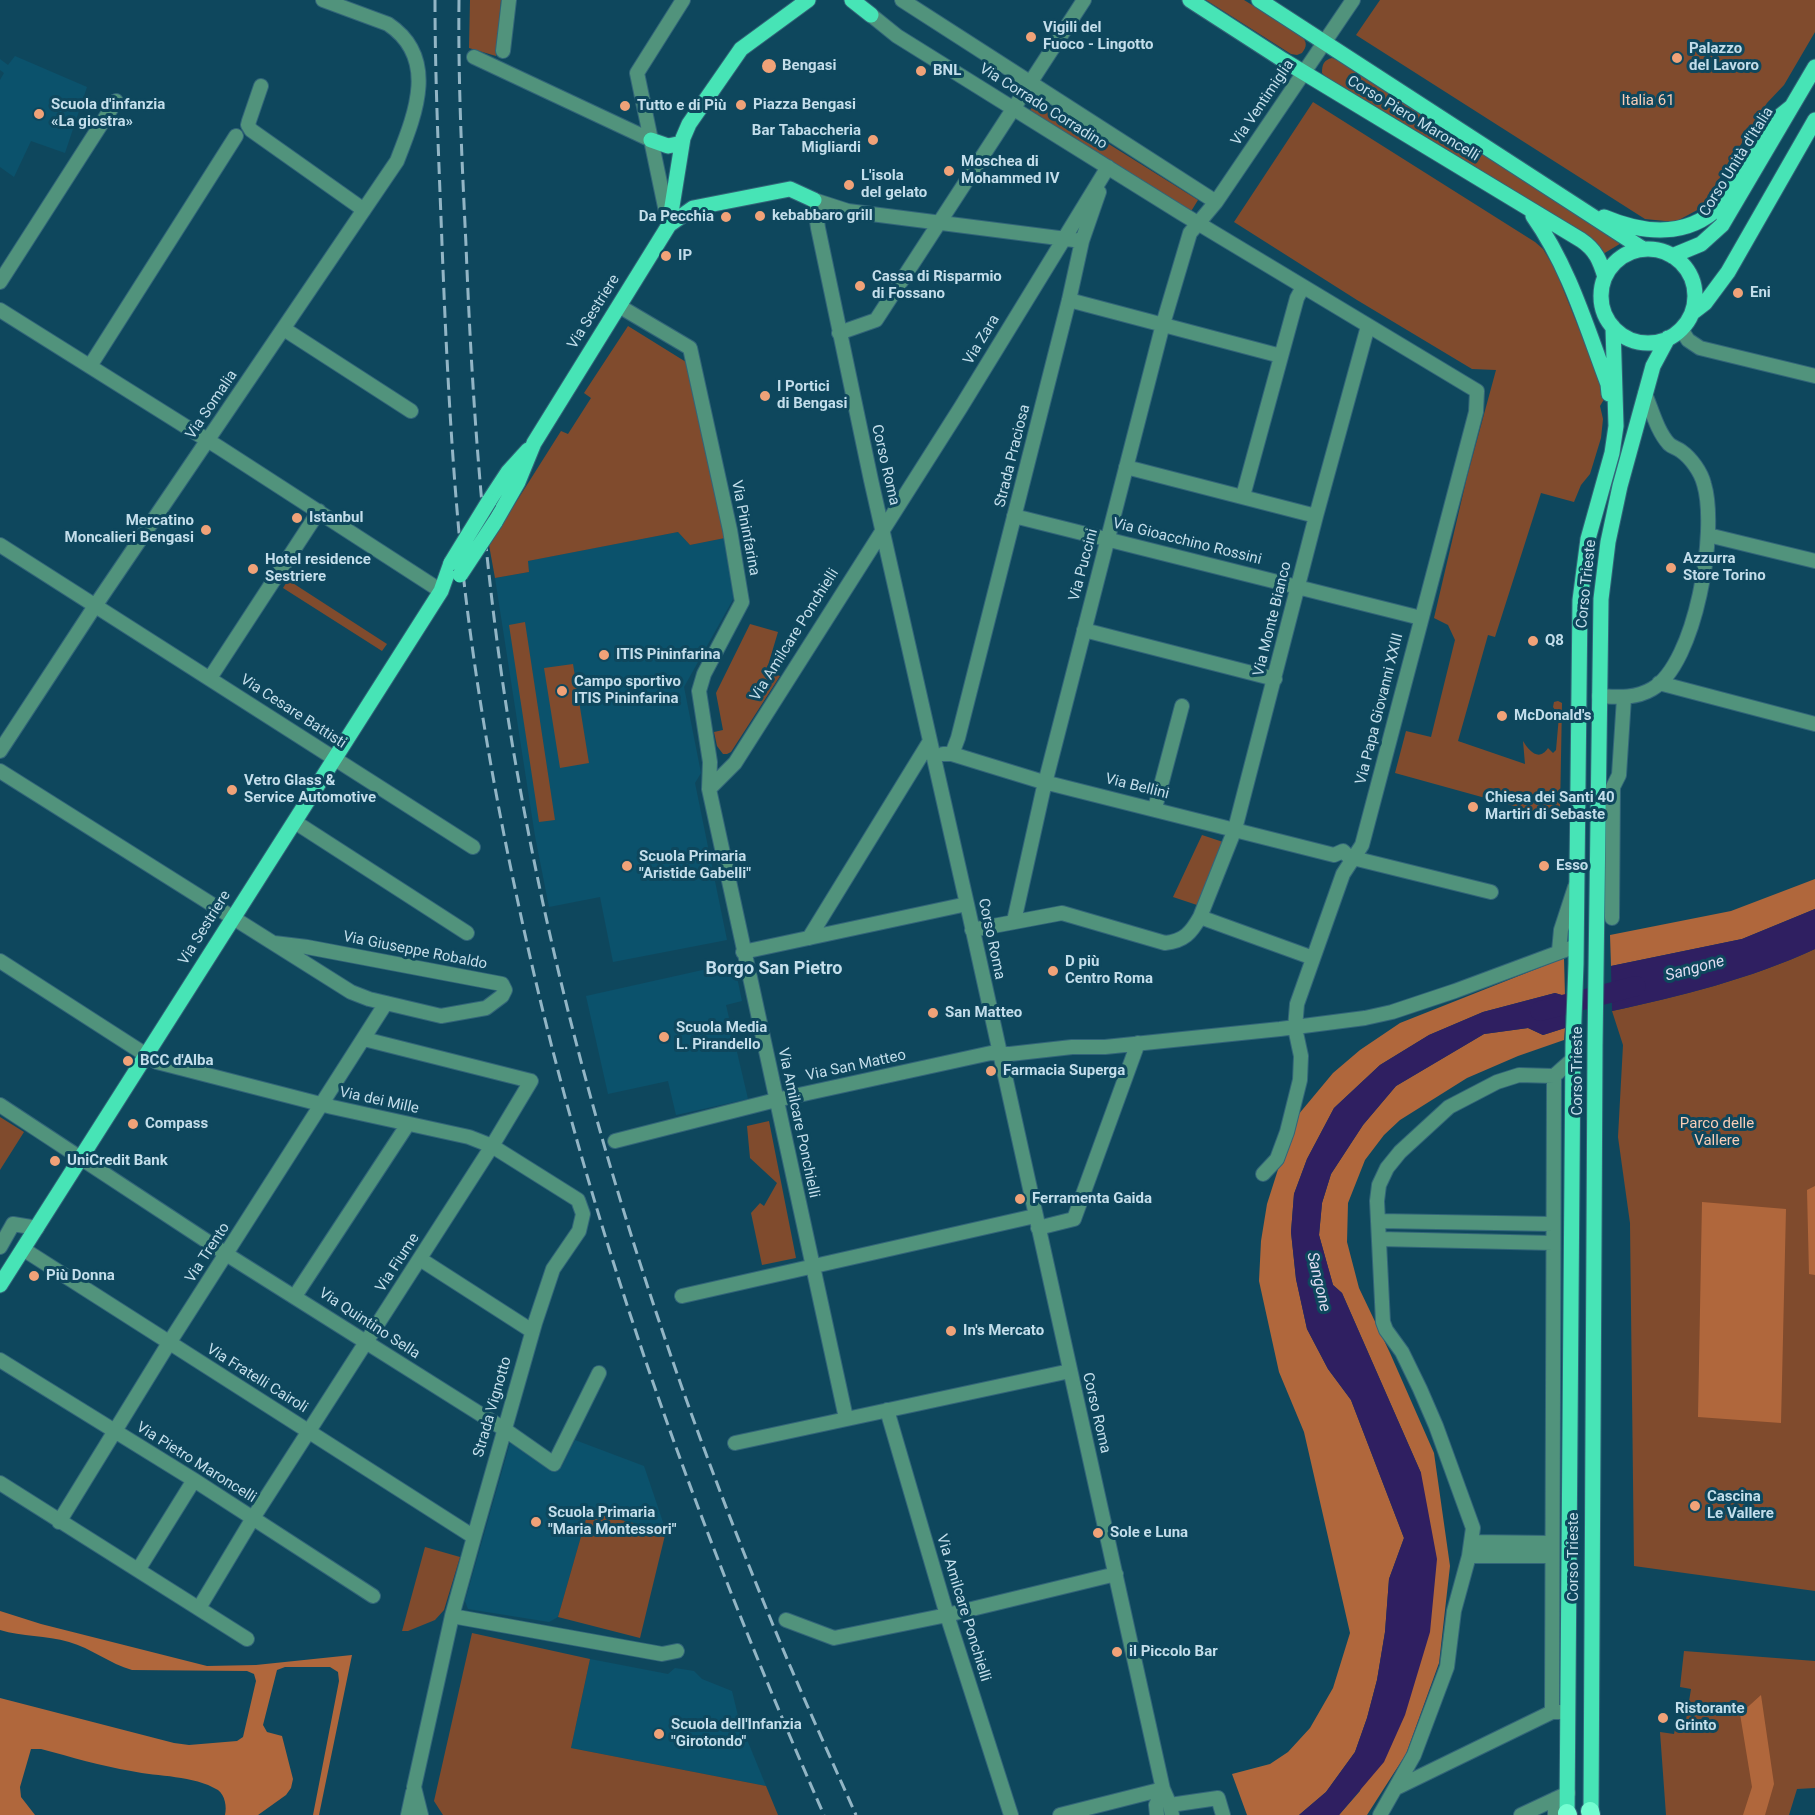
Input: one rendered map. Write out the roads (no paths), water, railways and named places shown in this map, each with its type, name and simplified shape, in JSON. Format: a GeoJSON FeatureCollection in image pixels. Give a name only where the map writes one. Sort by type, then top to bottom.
{"type":"FeatureCollection","features":[{"type":"Feature","properties":{"kind":"main road"},"geometry":{"type":"LineString","coordinates":[[669,225],[682,143],[689,124],[741,49],[808,0]]}},
{"type":"Feature","properties":{"kind":"main road"},"geometry":{"type":"LineString","coordinates":[[852,0],[870,8]]}},
{"type":"Feature","properties":{"kind":"main road","name":"Corso Piero Maroncelli"},"geometry":{"type":"LineString","coordinates":[[1190,0],[1304,73],[1591,247],[1600,261],[1605,277]]}},
{"type":"Feature","properties":{"kind":"main road","name":"Corso Piero Maroncelli"},"geometry":{"type":"LineString","coordinates":[[1259,0],[1580,206],[1643,249]]}},
{"type":"Feature","properties":{"kind":"main road","name":"Corso Unità d'Italia"},"geometry":{"type":"LineString","coordinates":[[1672,256],[1701,244],[1722,225],[1815,67]]}},
{"type":"Feature","properties":{"kind":"main road"},"geometry":{"type":"LineString","coordinates":[[1580,206],[1614,221],[1640,228],[1668,230],[1689,226],[1708,217],[1720,206],[1770,124],[1791,107]]}},
{"type":"Feature","properties":{"kind":"main road"},"geometry":{"type":"LineString","coordinates":[[1692,313],[1695,300],[1692,280],[1681,263],[1672,256],[1656,250],[1643,249],[1627,254],[1614,263],[1605,277],[1601,290],[1604,313],[1620,334],[1638,342],[1658,342],[1675,334],[1692,313],[1705,303],[1728,272],[1815,120]]}},
{"type":"Feature","properties":{"kind":"main road"},"geometry":{"type":"LineString","coordinates":[[651,140],[668,146],[682,143]]}},
{"type":"Feature","properties":{"kind":"main road","name":"Via Sestriere"},"geometry":{"type":"LineString","coordinates":[[455,569],[495,522],[518,482],[534,443],[669,225],[693,208],[790,189],[814,200]]}},
{"type":"Feature","properties":{"kind":"main road"},"geometry":{"type":"LineString","coordinates":[[1530,210],[1566,271],[1608,384],[1616,426]]}},
{"type":"Feature","properties":{"kind":"main road","name":"Corso Trieste"},"geometry":{"type":"LineString","coordinates":[[1564,1815],[1561,1796],[1568,1712],[1573,1052],[1580,600],[1588,539],[1616,426],[1613,327]]}},
{"type":"Feature","properties":{"kind":"main road","name":"Corso Trieste"},"geometry":{"type":"LineString","coordinates":[[1591,1814],[1595,1045],[1601,599],[1608,542],[1620,486],[1645,394],[1653,366],[1675,334]]}},
{"type":"Feature","properties":{"kind":"main road","name":"Via Sestriere"},"geometry":{"type":"LineString","coordinates":[[0,1285],[455,569],[489,501],[508,472],[534,443]]}},
{"type":"Feature","properties":{"kind":"street","name":"Via Somalia"},"geometry":{"type":"LineString","coordinates":[[0,751],[95,606],[397,161],[418,103],[417,65],[410,45],[397,30],[388,24],[323,0]]}},
{"type":"Feature","properties":{"kind":"street"},"geometry":{"type":"LineString","coordinates":[[504,51],[509,0]]}},
{"type":"Feature","properties":{"kind":"street"},"geometry":{"type":"LineString","coordinates":[[669,225],[637,73],[683,0]]}},
{"type":"Feature","properties":{"kind":"street","name":"Via Corrado Corradino"},"geometry":{"type":"LineString","coordinates":[[902,0],[1216,202]]}},
{"type":"Feature","properties":{"kind":"street"},"geometry":{"type":"LineString","coordinates":[[839,333],[876,320],[1084,0]]}},
{"type":"Feature","properties":{"kind":"street","name":"Via Ventimiglia"},"geometry":{"type":"LineString","coordinates":[[1199,223],[1216,202],[1353,0]]}},
{"type":"Feature","properties":{"kind":"street","name":"Via Corrado Corradino"},"geometry":{"type":"LineString","coordinates":[[870,8],[897,36],[1303,287],[1477,391]]}},
{"type":"Feature","properties":{"kind":"street"},"geometry":{"type":"LineString","coordinates":[[474,57],[651,140]]}},
{"type":"Feature","properties":{"kind":"street"},"geometry":{"type":"LineString","coordinates":[[261,86],[248,125],[251,130],[364,210]]}},
{"type":"Feature","properties":{"kind":"street"},"geometry":{"type":"LineString","coordinates":[[0,282],[116,101]]}},
{"type":"Feature","properties":{"kind":"street"},"geometry":{"type":"LineString","coordinates":[[90,366],[236,136]]}},
{"type":"Feature","properties":{"kind":"street","name":"Via Zara"},"geometry":{"type":"LineString","coordinates":[[883,529],[961,407],[1108,167]]}},
{"type":"Feature","properties":{"kind":"street","name":"Strada Praciosa"},"geometry":{"type":"LineString","coordinates":[[951,754],[958,738],[1082,241],[1108,167]]}},
{"type":"Feature","properties":{"kind":"street"},"geometry":{"type":"LineString","coordinates":[[814,200],[848,211],[1082,241]]}},
{"type":"Feature","properties":{"kind":"street","name":"Corso Roma"},"geometry":{"type":"LineString","coordinates":[[814,200],[839,333],[1036,1222],[1163,1789],[1171,1810]]}},
{"type":"Feature","properties":{"kind":"street","name":"Via Puccini"},"geometry":{"type":"LineString","coordinates":[[1014,921],[1045,782],[1163,324],[1190,233],[1199,223]]}},
{"type":"Feature","properties":{"kind":"street"},"geometry":{"type":"LineString","coordinates":[[1243,496],[1297,298],[1303,287]]}},
{"type":"Feature","properties":{"kind":"street"},"geometry":{"type":"LineString","coordinates":[[1069,300],[1281,356]]}},
{"type":"Feature","properties":{"kind":"street","name":"Via Pininfarina"},"geometry":{"type":"LineString","coordinates":[[619,306],[690,348],[730,530],[742,602],[704,674],[699,691],[710,762],[708,789]]}},
{"type":"Feature","properties":{"kind":"street"},"geometry":{"type":"LineString","coordinates":[[0,310],[208,440],[441,591]]}},
{"type":"Feature","properties":{"kind":"street","name":"Via Monte Bianco"},"geometry":{"type":"LineString","coordinates":[[972,930],[1062,913],[1165,942],[1180,940],[1192,931],[1200,917],[1235,829],[1368,326]]}},
{"type":"Feature","properties":{"kind":"street"},"geometry":{"type":"LineString","coordinates":[[284,329],[411,411]]}},
{"type":"Feature","properties":{"kind":"street"},"geometry":{"type":"LineString","coordinates":[[1675,334],[1700,348],[1815,376]]}},
{"type":"Feature","properties":{"kind":"street","name":"Via Papa Giovanni XXIII"},"geometry":{"type":"LineString","coordinates":[[1263,1174],[1277,1159],[1287,1132],[1300,1080],[1301,1056],[1295,1028],[1297,1004],[1343,874],[1345,856],[1362,845],[1476,412],[1477,391]]}},
{"type":"Feature","properties":{"kind":"street"},"geometry":{"type":"LineString","coordinates":[[1599,696],[1624,698],[1640,695],[1669,675],[1687,638],[1700,588],[1708,535],[1705,486],[1700,471],[1683,452],[1670,446],[1661,432],[1645,394]]}},
{"type":"Feature","properties":{"kind":"street"},"geometry":{"type":"LineString","coordinates":[[1126,467],[1316,516]]}},
{"type":"Feature","properties":{"kind":"street"},"geometry":{"type":"LineString","coordinates":[[210,678],[319,511]]}},
{"type":"Feature","properties":{"kind":"street","name":"Via Gioacchino Rossini"},"geometry":{"type":"LineString","coordinates":[[1014,516],[1421,618]]}},
{"type":"Feature","properties":{"kind":"street","name":"Via Amilcare Ponchielli"},"geometry":{"type":"LineString","coordinates":[[846,1418],[708,789],[735,763],[883,529]]}},
{"type":"Feature","properties":{"kind":"street"},"geometry":{"type":"LineString","coordinates":[[1708,535],[1815,561]]}},
{"type":"Feature","properties":{"kind":"street","name":"Via Cesare Battisti"},"geometry":{"type":"LineString","coordinates":[[0,545],[473,847]]}},
{"type":"Feature","properties":{"kind":"street"},"geometry":{"type":"LineString","coordinates":[[1084,630],[1275,679]]}},
{"type":"Feature","properties":{"kind":"street"},"geometry":{"type":"LineString","coordinates":[[1659,683],[1815,724]]}},
{"type":"Feature","properties":{"kind":"street"},"geometry":{"type":"LineString","coordinates":[[1612,918],[1613,787],[1619,775],[1624,698]]}},
{"type":"Feature","properties":{"kind":"street"},"geometry":{"type":"LineString","coordinates":[[1155,808],[1182,706]]}},
{"type":"Feature","properties":{"kind":"street"},"geometry":{"type":"LineString","coordinates":[[809,938],[931,748]]}},
{"type":"Feature","properties":{"kind":"street","name":"Via Bellini"},"geometry":{"type":"LineString","coordinates":[[931,748],[1045,782],[1491,892]]}},
{"type":"Feature","properties":{"kind":"street","name":"Via Giuseppe Robaldo"},"geometry":{"type":"LineString","coordinates":[[0,771],[351,992],[369,999],[441,1016],[486,1008],[502,996],[505,990],[502,984],[307,947],[274,943]]}},
{"type":"Feature","properties":{"kind":"street"},"geometry":{"type":"LineString","coordinates":[[295,822],[467,933]]}},
{"type":"Feature","properties":{"kind":"street"},"geometry":{"type":"LineString","coordinates":[[1559,951],[1561,930],[1576,882]]}},
{"type":"Feature","properties":{"kind":"street"},"geometry":{"type":"LineString","coordinates":[[743,952],[967,904]]}},
{"type":"Feature","properties":{"kind":"street"},"geometry":{"type":"LineString","coordinates":[[1200,917],[1313,958]]}},
{"type":"Feature","properties":{"kind":"street","name":"Via San Matteo"},"geometry":{"type":"LineString","coordinates":[[615,1141],[776,1100],[991,1053],[1138,1043],[1295,1028],[1365,1018],[1392,1012],[1494,978],[1576,946]]}},
{"type":"Feature","properties":{"kind":"street","name":"Via dei Mille"},"geometry":{"type":"LineString","coordinates":[[0,962],[147,1057],[169,1065],[321,1104],[469,1137],[492,1146],[578,1200],[583,1214]]}},
{"type":"Feature","properties":{"kind":"street","name":"Via Trento"},"geometry":{"type":"LineString","coordinates":[[59,1522],[169,1342],[386,1003]]}},
{"type":"Feature","properties":{"kind":"street","name":"Via Fiume"},"geometry":{"type":"LineString","coordinates":[[199,1608],[252,1518],[420,1259],[531,1081],[364,1039]]}},
{"type":"Feature","properties":{"kind":"street"},"geometry":{"type":"LineString","coordinates":[[682,1296],[812,1265],[1036,1222],[1074,1220],[1138,1043]]}},
{"type":"Feature","properties":{"kind":"street","name":"Corso Trieste"},"geometry":{"type":"LineString","coordinates":[[1552,1712],[1554,1076],[1573,1052]]}},
{"type":"Feature","properties":{"kind":"street"},"geometry":{"type":"LineString","coordinates":[[1380,1815],[1414,1755],[1447,1667],[1454,1611],[1469,1556],[1473,1528],[1436,1426],[1402,1352],[1383,1322],[1377,1201],[1379,1185],[1387,1168],[1400,1152],[1449,1107],[1497,1082],[1519,1075],[1554,1076]]}},
{"type":"Feature","properties":{"kind":"street","name":"Via Quintino Sella"},"geometry":{"type":"LineString","coordinates":[[0,1105],[227,1254],[504,1429],[554,1464],[599,1373]]}},
{"type":"Feature","properties":{"kind":"street"},"geometry":{"type":"LineString","coordinates":[[295,1296],[408,1124]]}},
{"type":"Feature","properties":{"kind":"street","name":"Strada Vignotto"},"geometry":{"type":"LineString","coordinates":[[408,1815],[452,1616],[532,1331],[553,1269],[579,1231],[583,1214]]}},
{"type":"Feature","properties":{"kind":"street"},"geometry":{"type":"LineString","coordinates":[[1379,1221],[1553,1224]]}},
{"type":"Feature","properties":{"kind":"street"},"geometry":{"type":"LineString","coordinates":[[0,1247],[13,1224],[37,1228]]}},
{"type":"Feature","properties":{"kind":"street"},"geometry":{"type":"LineString","coordinates":[[1379,1239],[1552,1243]]}},
{"type":"Feature","properties":{"kind":"street","name":"Via Fratelli Cairoli"},"geometry":{"type":"LineString","coordinates":[[23,1249],[474,1537]]}},
{"type":"Feature","properties":{"kind":"street"},"geometry":{"type":"LineString","coordinates":[[420,1259],[532,1331]]}},
{"type":"Feature","properties":{"kind":"street","name":"Via Pietro Maroncelli"},"geometry":{"type":"LineString","coordinates":[[0,1360],[194,1480],[373,1596]]}},
{"type":"Feature","properties":{"kind":"street"},"geometry":{"type":"LineString","coordinates":[[735,1443],[1070,1371]]}},
{"type":"Feature","properties":{"kind":"street","name":"Via Amilcare Ponchielli"},"geometry":{"type":"LineString","coordinates":[[887,1410],[947,1615],[1011,1815]]}},
{"type":"Feature","properties":{"kind":"street"},"geometry":{"type":"LineString","coordinates":[[138,1570],[194,1480]]}},
{"type":"Feature","properties":{"kind":"street"},"geometry":{"type":"LineString","coordinates":[[0,1483],[247,1640]]}},
{"type":"Feature","properties":{"kind":"street"},"geometry":{"type":"LineString","coordinates":[[1472,1542],[1552,1550]]}},
{"type":"Feature","properties":{"kind":"street"},"geometry":{"type":"LineString","coordinates":[[1469,1556],[1552,1550]]}},
{"type":"Feature","properties":{"kind":"street"},"geometry":{"type":"LineString","coordinates":[[786,1620],[834,1638],[947,1615],[1116,1574]]}},
{"type":"Feature","properties":{"kind":"street"},"geometry":{"type":"LineString","coordinates":[[452,1616],[662,1654],[677,1651]]}},
{"type":"Feature","properties":{"kind":"street"},"geometry":{"type":"LineString","coordinates":[[1396,1788],[1552,1712],[1568,1712]]}},
{"type":"Feature","properties":{"kind":"street","name":"Strada Vignotto"},"geometry":{"type":"LineString","coordinates":[[414,1787],[422,1815]]}},
{"type":"Feature","properties":{"kind":"street"},"geometry":{"type":"LineString","coordinates":[[1060,1815],[1163,1789]]}},
{"type":"Feature","properties":{"kind":"street","name":"Corso Roma"},"geometry":{"type":"LineString","coordinates":[[1157,1815],[1156,1805],[1163,1789]]}},
{"type":"Feature","properties":{"kind":"street"},"geometry":{"type":"LineString","coordinates":[[1521,1815],[1561,1796]]}},
{"type":"Feature","properties":{"kind":"street"},"geometry":{"type":"LineString","coordinates":[[1171,1810],[1218,1798],[1223,1815]]}},
{"type":"Feature","properties":{"kind":"water"},"geometry":{"type":"Polygon","coordinates":[[[1815,909],[1815,949],[1715,986],[1612,1011],[1611,966],[1742,939],[1815,909]]]}},
{"type":"Feature","properties":{"kind":"water"},"geometry":{"type":"Polygon","coordinates":[[[1555,993],[1565,996],[1565,1028],[1543,1035],[1528,1028],[1484,1034],[1396,1086],[1363,1125],[1331,1174],[1322,1203],[1319,1235],[1333,1285],[1342,1293],[1421,1473],[1437,1559],[1430,1632],[1405,1715],[1384,1762],[1339,1815],[1299,1815],[1326,1792],[1355,1752],[1377,1680],[1385,1632],[1389,1579],[1404,1538],[1351,1400],[1328,1369],[1307,1329],[1296,1279],[1291,1232],[1294,1194],[1307,1159],[1334,1108],[1380,1065],[1429,1035],[1483,1012],[1555,993]]]}},
{"type":"Feature","properties":{"kind":"waterway","name":"Sangone"},"geometry":{"type":"LineString","coordinates":[[1540,1011],[1636,986]]}},
{"type":"Feature","properties":{"kind":"railway"},"geometry":{"type":"LineString","coordinates":[[435,0],[445,322],[461,554],[485,731],[519,907],[546,1024],[577,1140],[648,1368],[731,1594],[824,1815]]}},
{"type":"Feature","properties":{"kind":"railway"},"geometry":{"type":"LineString","coordinates":[[459,0],[459,61],[469,313],[483,518],[508,721],[541,895],[594,1108],[624,1213],[658,1318],[732,1524],[793,1673],[856,1815]]}},
{"type":"Feature","properties":{"kind":"place","name":"Vigili del Fuoco - Lingotto"},"geometry":{"type":"Point","coordinates":[1031,37]}},
{"type":"Feature","properties":{"kind":"place","name":"Palazzo del Lavoro"},"geometry":{"type":"Point","coordinates":[1677,58]}},
{"type":"Feature","properties":{"kind":"place","name":"Bengasi"},"geometry":{"type":"Point","coordinates":[769,66]}},
{"type":"Feature","properties":{"kind":"place","name":"BNL"},"geometry":{"type":"Point","coordinates":[921,71]}},
{"type":"Feature","properties":{"kind":"place","name":"Piazza Bengasi"},"geometry":{"type":"Point","coordinates":[741,105]}},
{"type":"Feature","properties":{"kind":"place","name":"Tutto e di Più"},"geometry":{"type":"Point","coordinates":[625,106]}},
{"type":"Feature","properties":{"kind":"place","name":"Scuola d'infanzia «La giostra»"},"geometry":{"type":"Point","coordinates":[39,114]}},
{"type":"Feature","properties":{"kind":"place","name":"Bar Tabaccheria Migliardi"},"geometry":{"type":"Point","coordinates":[873,140]}},
{"type":"Feature","properties":{"kind":"place","name":"Moschea di Mohammed IV"},"geometry":{"type":"Point","coordinates":[949,171]}},
{"type":"Feature","properties":{"kind":"place","name":"L'isola del gelato"},"geometry":{"type":"Point","coordinates":[849,185]}},
{"type":"Feature","properties":{"kind":"place","name":"kebabbaro grill"},"geometry":{"type":"Point","coordinates":[760,216]}},
{"type":"Feature","properties":{"kind":"place","name":"Da Pecchia"},"geometry":{"type":"Point","coordinates":[726,217]}},
{"type":"Feature","properties":{"kind":"place","name":"IP"},"geometry":{"type":"Point","coordinates":[666,256]}},
{"type":"Feature","properties":{"kind":"place","name":"Cassa di Risparmio di Fossano"},"geometry":{"type":"Point","coordinates":[860,286]}},
{"type":"Feature","properties":{"kind":"place","name":"Eni"},"geometry":{"type":"Point","coordinates":[1738,293]}},
{"type":"Feature","properties":{"kind":"place","name":"I Portici di Bengasi"},"geometry":{"type":"Point","coordinates":[765,396]}},
{"type":"Feature","properties":{"kind":"place","name":"Istanbul"},"geometry":{"type":"Point","coordinates":[297,518]}},
{"type":"Feature","properties":{"kind":"place","name":"Mercatino Moncalieri Bengasi"},"geometry":{"type":"Point","coordinates":[206,530]}},
{"type":"Feature","properties":{"kind":"place","name":"Azzurra Store Torino"},"geometry":{"type":"Point","coordinates":[1671,568]}},
{"type":"Feature","properties":{"kind":"place","name":"Hotel residence Sestriere"},"geometry":{"type":"Point","coordinates":[253,569]}},
{"type":"Feature","properties":{"kind":"place","name":"Q8"},"geometry":{"type":"Point","coordinates":[1533,641]}},
{"type":"Feature","properties":{"kind":"place","name":"ITIS Pininfarina"},"geometry":{"type":"Point","coordinates":[604,655]}},
{"type":"Feature","properties":{"kind":"place","name":"Campo sportivo ITIS Pininfarina"},"geometry":{"type":"Point","coordinates":[562,691]}},
{"type":"Feature","properties":{"kind":"place","name":"McDonald's"},"geometry":{"type":"Point","coordinates":[1502,716]}},
{"type":"Feature","properties":{"kind":"place","name":"Vetro Glass & Service Automotive"},"geometry":{"type":"Point","coordinates":[232,790]}},
{"type":"Feature","properties":{"kind":"place","name":"Chiesa dei Santi 40 Martiri di Sebaste"},"geometry":{"type":"Point","coordinates":[1473,807]}},
{"type":"Feature","properties":{"kind":"place","name":"Scuola Primaria \"Aristide Gabelli\""},"geometry":{"type":"Point","coordinates":[627,866]}},
{"type":"Feature","properties":{"kind":"place","name":"Esso"},"geometry":{"type":"Point","coordinates":[1544,866]}},
{"type":"Feature","properties":{"kind":"place","name":"D più Centro Roma"},"geometry":{"type":"Point","coordinates":[1053,971]}},
{"type":"Feature","properties":{"kind":"place","name":"San Matteo"},"geometry":{"type":"Point","coordinates":[933,1013]}},
{"type":"Feature","properties":{"kind":"place","name":"Scuola Media L. Pirandello"},"geometry":{"type":"Point","coordinates":[664,1037]}},
{"type":"Feature","properties":{"kind":"place","name":"BCC d'Alba"},"geometry":{"type":"Point","coordinates":[128,1061]}},
{"type":"Feature","properties":{"kind":"place","name":"Farmacia Superga"},"geometry":{"type":"Point","coordinates":[991,1071]}},
{"type":"Feature","properties":{"kind":"place","name":"Compass"},"geometry":{"type":"Point","coordinates":[133,1124]}},
{"type":"Feature","properties":{"kind":"place","name":"UniCredit Bank"},"geometry":{"type":"Point","coordinates":[55,1161]}},
{"type":"Feature","properties":{"kind":"place","name":"Ferramenta Gaida"},"geometry":{"type":"Point","coordinates":[1020,1199]}},
{"type":"Feature","properties":{"kind":"place","name":"Più Donna"},"geometry":{"type":"Point","coordinates":[34,1276]}},
{"type":"Feature","properties":{"kind":"place","name":"In's Mercato"},"geometry":{"type":"Point","coordinates":[951,1331]}},
{"type":"Feature","properties":{"kind":"place","name":"Cascina Le Vallere"},"geometry":{"type":"Point","coordinates":[1695,1506]}},
{"type":"Feature","properties":{"kind":"place","name":"Scuola Primaria \"Maria Montessori\""},"geometry":{"type":"Point","coordinates":[536,1522]}},
{"type":"Feature","properties":{"kind":"place","name":"Sole e Luna"},"geometry":{"type":"Point","coordinates":[1098,1533]}},
{"type":"Feature","properties":{"kind":"place","name":"il Piccolo Bar"},"geometry":{"type":"Point","coordinates":[1117,1652]}},
{"type":"Feature","properties":{"kind":"place","name":"Ristorante Grinto"},"geometry":{"type":"Point","coordinates":[1663,1718]}},
{"type":"Feature","properties":{"kind":"place","name":"Scuola dell'Infanzia \"Girotondo\""},"geometry":{"type":"Point","coordinates":[659,1734]}},
{"type":"Feature","properties":{"kind":"district","name":"Borgo San Pietro"},"geometry":{"type":"Point","coordinates":[774,969]}},
{"type":"Feature","properties":{"kind":"park label","name":"Italia 61"},"geometry":{"type":"Point","coordinates":[1648,101]}},
{"type":"Feature","properties":{"kind":"park label","name":"Parco delle Vallere"},"geometry":{"type":"Point","coordinates":[1717,1132]}}]}
